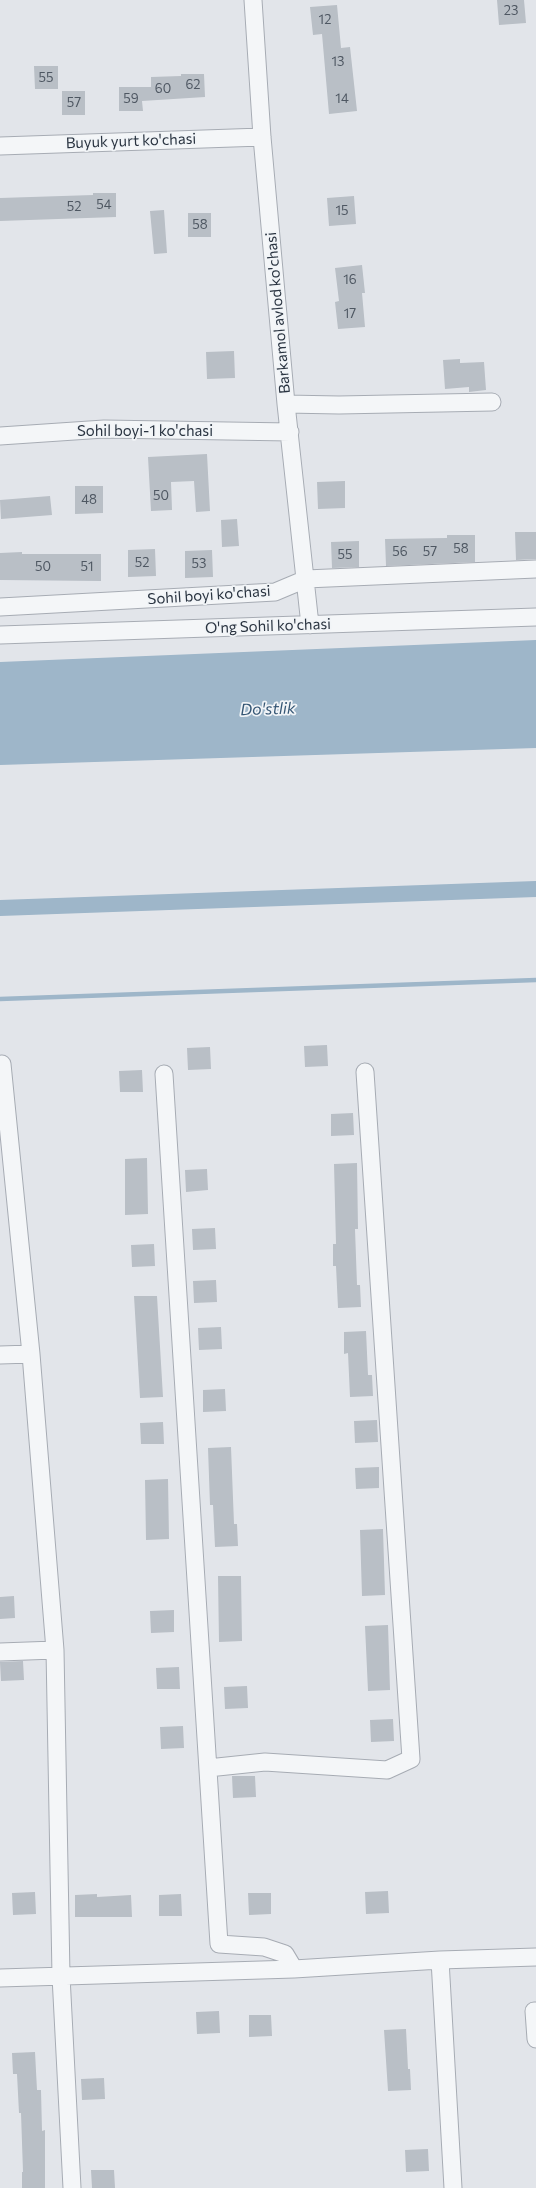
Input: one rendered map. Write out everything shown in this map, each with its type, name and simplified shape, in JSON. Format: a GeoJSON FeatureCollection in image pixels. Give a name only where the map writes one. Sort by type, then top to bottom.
{"type":"FeatureCollection","features":[{"type":"Feature","properties":{"kind":"street","name":"Barkamol avlod ko'chasi"},"geometry":{"type":"LineString","coordinates":[[254,0],[262,137],[286,404],[310,625]]}},
{"type":"Feature","properties":{"kind":"street","name":"Buyuk yurt ko'chasi"},"geometry":{"type":"LineString","coordinates":[[0,146],[262,137]]}},
{"type":"Feature","properties":{"kind":"street"},"geometry":{"type":"LineString","coordinates":[[286,404],[339,406],[492,402]]}},
{"type":"Feature","properties":{"kind":"street","name":"Sohil boyi-1 ko'chasi"},"geometry":{"type":"LineString","coordinates":[[0,436],[104,429],[290,432]]}},
{"type":"Feature","properties":{"kind":"street","name":"Sohil boyi ko'chasi"},"geometry":{"type":"LineString","coordinates":[[0,607],[275,592],[306,579],[536,569]]}},
{"type":"Feature","properties":{"kind":"street","name":"O'ng Sohil ko'chasi"},"geometry":{"type":"LineString","coordinates":[[0,635],[536,617]]}},
{"type":"Feature","properties":{"kind":"street"},"geometry":{"type":"LineString","coordinates":[[2,1064],[31,1354],[55,1650],[61,1976],[72,2188]]}},
{"type":"Feature","properties":{"kind":"street"},"geometry":{"type":"LineString","coordinates":[[208,1768],[265,1762],[387,1770],[411,1760],[365,1072]]}},
{"type":"Feature","properties":{"kind":"street"},"geometry":{"type":"LineString","coordinates":[[164,1074],[219,1944],[264,1947],[278,1951],[285,1954],[294,1968]]}},
{"type":"Feature","properties":{"kind":"street"},"geometry":{"type":"LineString","coordinates":[[0,1355],[31,1354]]}},
{"type":"Feature","properties":{"kind":"street"},"geometry":{"type":"LineString","coordinates":[[0,1652],[55,1650]]}},
{"type":"Feature","properties":{"kind":"street"},"geometry":{"type":"LineString","coordinates":[[0,1978],[294,1968],[440,1960],[536,1957]]}},
{"type":"Feature","properties":{"kind":"street"},"geometry":{"type":"LineString","coordinates":[[440,1960],[453,2188]]}},
{"type":"Feature","properties":{"kind":"street"},"geometry":{"type":"LineString","coordinates":[[536,2011],[534,2011],[536,2039]]}},
{"type":"Feature","properties":{"kind":"water","name":"Do'stlik"},"geometry":{"type":"Polygon","coordinates":[[[536,640],[536,748],[0,765],[0,662],[536,640]]]}},
{"type":"Feature","properties":{"kind":"building"},"geometry":{"type":"Polygon","coordinates":[[[497,0],[524,0],[526,23],[499,25],[497,0]]]}},
{"type":"Feature","properties":{"kind":"building"},"geometry":{"type":"Polygon","coordinates":[[[337,5],[341,48],[350,47],[357,111],[329,114],[322,34],[313,35],[310,7],[337,5]]]}},
{"type":"Feature","properties":{"kind":"building"},"geometry":{"type":"Polygon","coordinates":[[[34,66],[58,66],[58,89],[35,89],[34,66]]]}},
{"type":"Feature","properties":{"kind":"building"},"geometry":{"type":"Polygon","coordinates":[[[181,74],[204,74],[205,97],[142,101],[143,111],[119,111],[119,87],[151,87],[151,77],[181,76],[181,74]]]}},
{"type":"Feature","properties":{"kind":"building"},"geometry":{"type":"Polygon","coordinates":[[[62,91],[85,91],[85,115],[62,115],[62,91]]]}},
{"type":"Feature","properties":{"kind":"building"},"geometry":{"type":"Polygon","coordinates":[[[93,193],[116,193],[116,217],[0,221],[0,198],[93,195],[93,193]]]}},
{"type":"Feature","properties":{"kind":"building"},"geometry":{"type":"Polygon","coordinates":[[[354,196],[356,224],[329,226],[327,198],[354,196]]]}},
{"type":"Feature","properties":{"kind":"building"},"geometry":{"type":"Polygon","coordinates":[[[164,210],[167,253],[154,254],[150,211],[164,210]]]}},
{"type":"Feature","properties":{"kind":"building"},"geometry":{"type":"Polygon","coordinates":[[[188,213],[211,213],[211,237],[188,237],[188,213]]]}},
{"type":"Feature","properties":{"kind":"building"},"geometry":{"type":"Polygon","coordinates":[[[362,265],[365,293],[362,293],[365,327],[338,329],[335,302],[339,301],[335,268],[362,265]]]}},
{"type":"Feature","properties":{"kind":"building"},"geometry":{"type":"Polygon","coordinates":[[[234,351],[235,378],[207,379],[206,352],[234,351]]]}},
{"type":"Feature","properties":{"kind":"building"},"geometry":{"type":"Polygon","coordinates":[[[460,359],[460,363],[484,362],[486,390],[469,392],[469,387],[445,389],[443,360],[460,359]]]}},
{"type":"Feature","properties":{"kind":"building"},"geometry":{"type":"Polygon","coordinates":[[[207,454],[210,511],[196,512],[194,481],[171,482],[172,510],[151,511],[148,457],[207,454]]]}},
{"type":"Feature","properties":{"kind":"building"},"geometry":{"type":"Polygon","coordinates":[[[345,481],[345,508],[318,509],[317,482],[345,481]]]}},
{"type":"Feature","properties":{"kind":"building"},"geometry":{"type":"Polygon","coordinates":[[[75,486],[103,486],[103,513],[75,514],[75,486]]]}},
{"type":"Feature","properties":{"kind":"building"},"geometry":{"type":"Polygon","coordinates":[[[50,496],[52,515],[1,519],[0,500],[50,496]]]}},
{"type":"Feature","properties":{"kind":"building"},"geometry":{"type":"Polygon","coordinates":[[[237,519],[239,546],[222,547],[221,520],[237,519]]]}},
{"type":"Feature","properties":{"kind":"building"},"geometry":{"type":"Polygon","coordinates":[[[515,532],[536,532],[536,559],[516,560],[515,532]]]}},
{"type":"Feature","properties":{"kind":"building"},"geometry":{"type":"Polygon","coordinates":[[[447,535],[475,535],[475,562],[386,566],[385,539],[447,538],[447,535]]]}},
{"type":"Feature","properties":{"kind":"building"},"geometry":{"type":"Polygon","coordinates":[[[359,541],[359,567],[332,568],[331,542],[359,541]]]}},
{"type":"Feature","properties":{"kind":"building"},"geometry":{"type":"Polygon","coordinates":[[[155,549],[156,576],[128,577],[128,550],[155,549]]]}},
{"type":"Feature","properties":{"kind":"building"},"geometry":{"type":"Polygon","coordinates":[[[212,550],[213,577],[185,578],[185,551],[212,550]]]}},
{"type":"Feature","properties":{"kind":"building"},"geometry":{"type":"Polygon","coordinates":[[[22,552],[22,554],[101,554],[101,581],[0,580],[0,553],[22,552]]]}},
{"type":"Feature","properties":{"kind":"building"},"geometry":{"type":"Polygon","coordinates":[[[327,1045],[328,1066],[305,1067],[304,1046],[327,1045]]]}},
{"type":"Feature","properties":{"kind":"building"},"geometry":{"type":"Polygon","coordinates":[[[210,1047],[211,1069],[188,1070],[187,1048],[210,1047]]]}},
{"type":"Feature","properties":{"kind":"building"},"geometry":{"type":"Polygon","coordinates":[[[142,1070],[143,1092],[120,1092],[119,1071],[142,1070]]]}},
{"type":"Feature","properties":{"kind":"building"},"geometry":{"type":"Polygon","coordinates":[[[353,1113],[354,1135],[331,1136],[331,1114],[353,1113]]]}},
{"type":"Feature","properties":{"kind":"building"},"geometry":{"type":"Polygon","coordinates":[[[147,1158],[148,1214],[125,1215],[125,1159],[147,1158]]]}},
{"type":"Feature","properties":{"kind":"building"},"geometry":{"type":"Polygon","coordinates":[[[357,1163],[358,1229],[355,1229],[357,1285],[360,1285],[361,1307],[338,1308],[336,1266],[333,1266],[333,1244],[336,1244],[334,1164],[357,1163]]]}},
{"type":"Feature","properties":{"kind":"building"},"geometry":{"type":"Polygon","coordinates":[[[207,1169],[208,1190],[186,1192],[185,1170],[207,1169]]]}},
{"type":"Feature","properties":{"kind":"building"},"geometry":{"type":"Polygon","coordinates":[[[215,1228],[216,1249],[193,1250],[192,1229],[215,1228]]]}},
{"type":"Feature","properties":{"kind":"building"},"geometry":{"type":"Polygon","coordinates":[[[154,1244],[155,1266],[132,1267],[131,1245],[154,1244]]]}},
{"type":"Feature","properties":{"kind":"building"},"geometry":{"type":"Polygon","coordinates":[[[216,1280],[217,1302],[194,1303],[193,1281],[216,1280]]]}},
{"type":"Feature","properties":{"kind":"building"},"geometry":{"type":"Polygon","coordinates":[[[134,1296],[157,1296],[163,1397],[140,1398],[134,1296]]]}},
{"type":"Feature","properties":{"kind":"building"},"geometry":{"type":"Polygon","coordinates":[[[221,1327],[222,1349],[199,1350],[198,1328],[221,1327]]]}},
{"type":"Feature","properties":{"kind":"building"},"geometry":{"type":"Polygon","coordinates":[[[366,1331],[368,1375],[372,1375],[373,1396],[350,1397],[348,1353],[344,1354],[344,1332],[366,1331]]]}},
{"type":"Feature","properties":{"kind":"building"},"geometry":{"type":"Polygon","coordinates":[[[225,1389],[226,1411],[203,1412],[203,1390],[225,1389]]]}},
{"type":"Feature","properties":{"kind":"building"},"geometry":{"type":"Polygon","coordinates":[[[377,1420],[378,1442],[355,1443],[354,1421],[377,1420]]]}},
{"type":"Feature","properties":{"kind":"building"},"geometry":{"type":"Polygon","coordinates":[[[163,1422],[164,1444],[141,1444],[140,1423],[163,1422]]]}},
{"type":"Feature","properties":{"kind":"building"},"geometry":{"type":"Polygon","coordinates":[[[231,1447],[234,1524],[237,1524],[238,1546],[215,1547],[213,1505],[210,1505],[208,1448],[231,1447]]]}},
{"type":"Feature","properties":{"kind":"building"},"geometry":{"type":"Polygon","coordinates":[[[379,1467],[379,1488],[356,1489],[355,1468],[379,1467]]]}},
{"type":"Feature","properties":{"kind":"building"},"geometry":{"type":"Polygon","coordinates":[[[168,1479],[169,1539],[146,1540],[145,1480],[168,1479]]]}},
{"type":"Feature","properties":{"kind":"building"},"geometry":{"type":"Polygon","coordinates":[[[383,1529],[385,1595],[362,1596],[360,1530],[383,1529]]]}},
{"type":"Feature","properties":{"kind":"building"},"geometry":{"type":"Polygon","coordinates":[[[218,1576],[241,1576],[242,1641],[219,1642],[218,1576]]]}},
{"type":"Feature","properties":{"kind":"building"},"geometry":{"type":"Polygon","coordinates":[[[14,1596],[15,1618],[0,1619],[0,1597],[14,1596]]]}},
{"type":"Feature","properties":{"kind":"building"},"geometry":{"type":"Polygon","coordinates":[[[174,1610],[174,1632],[151,1633],[150,1611],[174,1610]]]}},
{"type":"Feature","properties":{"kind":"building"},"geometry":{"type":"Polygon","coordinates":[[[388,1625],[390,1690],[368,1691],[365,1626],[388,1625]]]}},
{"type":"Feature","properties":{"kind":"building"},"geometry":{"type":"Polygon","coordinates":[[[23,1661],[24,1680],[1,1681],[0,1662],[23,1661]]]}},
{"type":"Feature","properties":{"kind":"building"},"geometry":{"type":"Polygon","coordinates":[[[179,1667],[180,1689],[157,1689],[156,1668],[179,1667]]]}},
{"type":"Feature","properties":{"kind":"building"},"geometry":{"type":"Polygon","coordinates":[[[247,1686],[248,1708],[225,1709],[224,1687],[247,1686]]]}},
{"type":"Feature","properties":{"kind":"building"},"geometry":{"type":"Polygon","coordinates":[[[393,1719],[394,1741],[371,1742],[370,1720],[393,1719]]]}},
{"type":"Feature","properties":{"kind":"building"},"geometry":{"type":"Polygon","coordinates":[[[183,1726],[184,1748],[161,1749],[160,1727],[183,1726]]]}},
{"type":"Feature","properties":{"kind":"building"},"geometry":{"type":"Polygon","coordinates":[[[232,1776],[255,1776],[256,1797],[233,1798],[232,1776]]]}},
{"type":"Feature","properties":{"kind":"building"},"geometry":{"type":"Polygon","coordinates":[[[388,1891],[389,1913],[366,1914],[365,1892],[388,1891]]]}},
{"type":"Feature","properties":{"kind":"building"},"geometry":{"type":"Polygon","coordinates":[[[35,1892],[36,1914],[13,1915],[12,1893],[35,1892]]]}},
{"type":"Feature","properties":{"kind":"building"},"geometry":{"type":"Polygon","coordinates":[[[248,1893],[271,1893],[271,1914],[249,1915],[248,1893]]]}},
{"type":"Feature","properties":{"kind":"building"},"geometry":{"type":"Polygon","coordinates":[[[97,1894],[97,1897],[131,1895],[132,1917],[75,1917],[75,1895],[97,1894]]]}},
{"type":"Feature","properties":{"kind":"building"},"geometry":{"type":"Polygon","coordinates":[[[181,1894],[182,1916],[159,1916],[159,1895],[181,1894]]]}},
{"type":"Feature","properties":{"kind":"building"},"geometry":{"type":"Polygon","coordinates":[[[219,2011],[220,2033],[197,2034],[196,2012],[219,2011]]]}},
{"type":"Feature","properties":{"kind":"building"},"geometry":{"type":"Polygon","coordinates":[[[249,2015],[271,2015],[272,2036],[249,2037],[249,2015]]]}},
{"type":"Feature","properties":{"kind":"building"},"geometry":{"type":"Polygon","coordinates":[[[406,2029],[408,2069],[410,2069],[411,2090],[388,2091],[384,2030],[406,2029]]]}},
{"type":"Feature","properties":{"kind":"building"},"geometry":{"type":"Polygon","coordinates":[[[35,2052],[37,2090],[41,2090],[42,2131],[45,2130],[45,2188],[22,2188],[23,2172],[21,2113],[19,2113],[17,2074],[13,2074],[12,2053],[35,2052]]]}},
{"type":"Feature","properties":{"kind":"building"},"geometry":{"type":"Polygon","coordinates":[[[104,2078],[105,2099],[82,2100],[81,2079],[104,2078]]]}},
{"type":"Feature","properties":{"kind":"building"},"geometry":{"type":"Polygon","coordinates":[[[428,2149],[429,2171],[406,2172],[405,2150],[428,2149]]]}},
{"type":"Feature","properties":{"kind":"building"},"geometry":{"type":"Polygon","coordinates":[[[91,2170],[114,2170],[115,2188],[92,2188],[91,2170]]]}},
{"type":"Feature","properties":{"kind":"waterway"},"geometry":{"type":"LineString","coordinates":[[0,908],[536,889]]}},
{"type":"Feature","properties":{"kind":"waterway"},"geometry":{"type":"LineString","coordinates":[[0,999],[536,980]]}}]}
